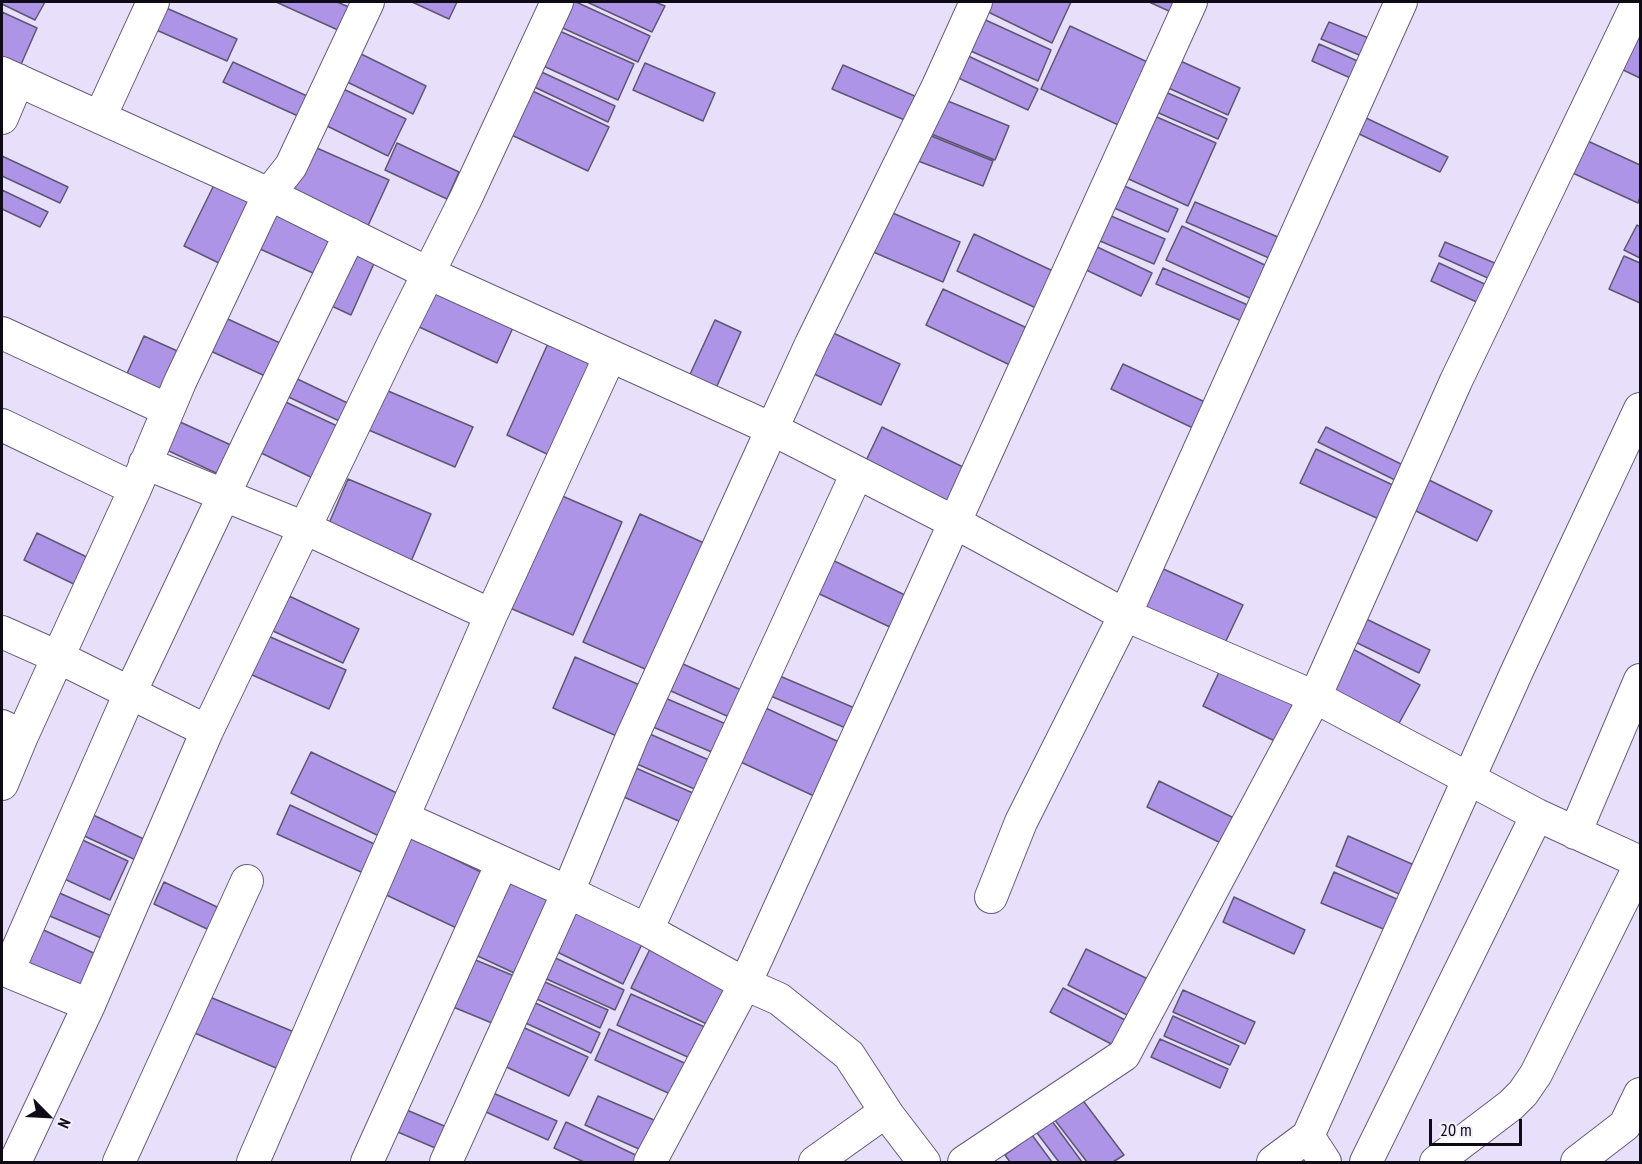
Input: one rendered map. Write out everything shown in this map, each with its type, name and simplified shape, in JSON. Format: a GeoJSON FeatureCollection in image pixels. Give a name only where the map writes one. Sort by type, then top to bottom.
{"type":"FeatureCollection","features":[{"type":"Feature","properties":{"kind":"street"},"geometry":{"type":"LineString","coordinates":[[99,117],[153,2]]}},
{"type":"Feature","properties":{"kind":"street"},"geometry":{"type":"LineString","coordinates":[[2,784],[12,731],[58,657],[168,410],[269,194],[291,166],[368,2]]}},
{"type":"Feature","properties":{"kind":"street"},"geometry":{"type":"LineString","coordinates":[[15,1162],[89,1005],[207,730],[465,200],[557,2]]}},
{"type":"Feature","properties":{"kind":"street"},"geometry":{"type":"LineString","coordinates":[[446,1162],[568,892],[632,737],[772,429],[811,344],[938,86],[976,2]]}},
{"type":"Feature","properties":{"kind":"street"},"geometry":{"type":"LineString","coordinates":[[650,1162],[745,984],[1191,2]]}},
{"type":"Feature","properties":{"kind":"street"},"geometry":{"type":"LineString","coordinates":[[991,897],[1021,822],[1125,615],[1401,2]]}},
{"type":"Feature","properties":{"kind":"street"},"geometry":{"type":"LineString","coordinates":[[964,1162],[1124,1055],[1315,698],[1456,381],[1638,2]]}},
{"type":"Feature","properties":{"kind":"street"},"geometry":{"type":"LineString","coordinates":[[2,118],[10,76],[269,194],[429,273],[772,429],[954,522],[1125,615],[1315,698],[1538,815],[1641,863],[1536,1074],[1523,1093],[1511,1105],[1437,1162]]}},
{"type":"Feature","properties":{"kind":"street"},"geometry":{"type":"LineString","coordinates":[[89,1005],[5,970],[130,693],[350,234]]}},
{"type":"Feature","properties":{"kind":"street"},"geometry":{"type":"LineString","coordinates":[[2,333],[168,410]]}},
{"type":"Feature","properties":{"kind":"street"},"geometry":{"type":"LineString","coordinates":[[253,1162],[491,615],[610,356]]}},
{"type":"Feature","properties":{"kind":"street"},"geometry":{"type":"LineString","coordinates":[[1273,1162],[1308,1136],[1469,779],[1641,409]]}},
{"type":"Feature","properties":{"kind":"street"},"geometry":{"type":"LineString","coordinates":[[2,425],[140,476],[224,495],[305,528],[491,615]]}},
{"type":"Feature","properties":{"kind":"street"},"geometry":{"type":"LineString","coordinates":[[647,930],[857,473]]}},
{"type":"Feature","properties":{"kind":"street"},"geometry":{"type":"LineString","coordinates":[[2,632],[207,730]]}},
{"type":"Feature","properties":{"kind":"street"},"geometry":{"type":"LineString","coordinates":[[1575,832],[1641,680]]}},
{"type":"Feature","properties":{"kind":"street"},"geometry":{"type":"LineString","coordinates":[[1366,1162],[1538,815]]}},
{"type":"Feature","properties":{"kind":"street"},"geometry":{"type":"LineString","coordinates":[[404,818],[647,930],[745,984],[779,999],[849,1054],[885,1112],[924,1162]]}},
{"type":"Feature","properties":{"kind":"street"},"geometry":{"type":"LineString","coordinates":[[367,1162],[502,863]]}},
{"type":"Feature","properties":{"kind":"street"},"geometry":{"type":"LineString","coordinates":[[119,1162],[247,881]]}},
{"type":"Feature","properties":{"kind":"street"},"geometry":{"type":"LineString","coordinates":[[1577,1162],[1625,1125],[1641,1094]]}},
{"type":"Feature","properties":{"kind":"street"},"geometry":{"type":"LineString","coordinates":[[815,1162],[885,1112]]}},
{"type":"Feature","properties":{"kind":"street"},"geometry":{"type":"LineString","coordinates":[[1308,1136],[1325,1162]]}},
{"type":"Feature","properties":{"kind":"building"},"geometry":{"type":"Polygon","coordinates":[[[2,2],[45,2],[35,20],[2,2]]]}},
{"type":"Feature","properties":{"kind":"building"},"geometry":{"type":"Polygon","coordinates":[[[276,2],[337,2],[349,7],[338,30],[276,2]]]}},
{"type":"Feature","properties":{"kind":"building"},"geometry":{"type":"Polygon","coordinates":[[[412,2],[457,2],[449,19],[412,2]]]}},
{"type":"Feature","properties":{"kind":"building"},"geometry":{"type":"Polygon","coordinates":[[[567,2],[576,2],[650,36],[638,62],[556,25],[567,2]]]}},
{"type":"Feature","properties":{"kind":"building"},"geometry":{"type":"Polygon","coordinates":[[[587,2],[655,2],[665,6],[652,32],[587,2]]]}},
{"type":"Feature","properties":{"kind":"building"},"geometry":{"type":"Polygon","coordinates":[[[983,2],[1071,2],[1052,43],[980,8],[983,2]]]}},
{"type":"Feature","properties":{"kind":"building"},"geometry":{"type":"Polygon","coordinates":[[[1149,2],[1187,2],[1180,16],[1149,2]]]}},
{"type":"Feature","properties":{"kind":"building"},"geometry":{"type":"Polygon","coordinates":[[[164,7],[237,39],[227,61],[154,29],[164,7]]]}},
{"type":"Feature","properties":{"kind":"building"},"geometry":{"type":"Polygon","coordinates":[[[2,12],[37,28],[19,69],[2,62],[2,12]]]}},
{"type":"Feature","properties":{"kind":"building"},"geometry":{"type":"Polygon","coordinates":[[[979,17],[1051,50],[1038,81],[964,48],[979,17]]]}},
{"type":"Feature","properties":{"kind":"building"},"geometry":{"type":"Polygon","coordinates":[[[1329,22],[1371,39],[1364,57],[1321,39],[1329,22]]]}},
{"type":"Feature","properties":{"kind":"building"},"geometry":{"type":"Polygon","coordinates":[[[1070,26],[1156,66],[1127,129],[1041,89],[1070,26]]]}},
{"type":"Feature","properties":{"kind":"building"},"geometry":{"type":"Polygon","coordinates":[[[555,29],[634,64],[618,100],[539,64],[555,29]]]}},
{"type":"Feature","properties":{"kind":"building"},"geometry":{"type":"Polygon","coordinates":[[[1636,32],[1640,34],[1640,78],[1619,68],[1636,32]]]}},
{"type":"Feature","properties":{"kind":"building"},"geometry":{"type":"Polygon","coordinates":[[[1319,44],[1362,63],[1355,80],[1312,61],[1319,44]]]}},
{"type":"Feature","properties":{"kind":"building"},"geometry":{"type":"Polygon","coordinates":[[[353,50],[426,86],[413,114],[339,78],[353,50]]]}},
{"type":"Feature","properties":{"kind":"building"},"geometry":{"type":"Polygon","coordinates":[[[964,54],[1038,89],[1028,110],[954,76],[964,54]]]}},
{"type":"Feature","properties":{"kind":"building"},"geometry":{"type":"Polygon","coordinates":[[[1176,59],[1240,88],[1228,115],[1164,86],[1176,59]]]}},
{"type":"Feature","properties":{"kind":"building"},"geometry":{"type":"Polygon","coordinates":[[[233,62],[307,96],[298,116],[223,82],[233,62]]]}},
{"type":"Feature","properties":{"kind":"building"},"geometry":{"type":"Polygon","coordinates":[[[645,63],[715,93],[703,121],[633,90],[645,63]]]}},
{"type":"Feature","properties":{"kind":"building"},"geometry":{"type":"Polygon","coordinates":[[[843,65],[917,97],[907,121],[832,89],[843,65]]]}},
{"type":"Feature","properties":{"kind":"building"},"geometry":{"type":"Polygon","coordinates":[[[535,69],[615,106],[608,122],[528,84],[535,69]]]}},
{"type":"Feature","properties":{"kind":"building"},"geometry":{"type":"Polygon","coordinates":[[[335,85],[406,119],[388,156],[317,121],[335,85]]]}},
{"type":"Feature","properties":{"kind":"building"},"geometry":{"type":"Polygon","coordinates":[[[524,87],[609,127],[588,171],[503,131],[524,87]]]}},
{"type":"Feature","properties":{"kind":"building"},"geometry":{"type":"Polygon","coordinates":[[[1161,90],[1227,119],[1218,139],[1152,110],[1161,90]]]}},
{"type":"Feature","properties":{"kind":"building"},"geometry":{"type":"Polygon","coordinates":[[[938,97],[1009,126],[995,160],[924,131],[938,97]]]}},
{"type":"Feature","properties":{"kind":"building"},"geometry":{"type":"Polygon","coordinates":[[[1150,114],[1216,143],[1188,206],[1122,176],[1150,114]]]}},
{"type":"Feature","properties":{"kind":"building"},"geometry":{"type":"Polygon","coordinates":[[[1364,117],[1448,157],[1440,172],[1357,133],[1364,117]]]}},
{"type":"Feature","properties":{"kind":"building"},"geometry":{"type":"Polygon","coordinates":[[[924,133],[993,161],[983,186],[913,159],[924,133]]]}},
{"type":"Feature","properties":{"kind":"building"},"geometry":{"type":"Polygon","coordinates":[[[1579,137],[1640,165],[1638,203],[1564,169],[1579,137]]]}},
{"type":"Feature","properties":{"kind":"building"},"geometry":{"type":"Polygon","coordinates":[[[397,143],[459,172],[447,199],[385,170],[397,143]]]}},
{"type":"Feature","properties":{"kind":"building"},"geometry":{"type":"Polygon","coordinates":[[[310,145],[389,180],[366,230],[288,195],[310,145]]]}},
{"type":"Feature","properties":{"kind":"building"},"geometry":{"type":"Polygon","coordinates":[[[2,156],[68,187],[60,203],[2,176],[2,156]]]}},
{"type":"Feature","properties":{"kind":"building"},"geometry":{"type":"Polygon","coordinates":[[[214,185],[255,205],[225,266],[184,246],[214,185]]]}},
{"type":"Feature","properties":{"kind":"building"},"geometry":{"type":"Polygon","coordinates":[[[1122,185],[1178,209],[1168,232],[1112,207],[1122,185]]]}},
{"type":"Feature","properties":{"kind":"building"},"geometry":{"type":"Polygon","coordinates":[[[2,190],[48,212],[40,227],[2,209],[2,190]]]}},
{"type":"Feature","properties":{"kind":"building"},"geometry":{"type":"Polygon","coordinates":[[[1195,202],[1278,237],[1269,258],[1186,222],[1195,202]]]}},
{"type":"Feature","properties":{"kind":"building"},"geometry":{"type":"Polygon","coordinates":[[[265,208],[340,242],[324,278],[249,244],[265,208]]]}},
{"type":"Feature","properties":{"kind":"building"},"geometry":{"type":"Polygon","coordinates":[[[888,211],[960,242],[943,282],[871,251],[888,211]]]}},
{"type":"Feature","properties":{"kind":"building"},"geometry":{"type":"Polygon","coordinates":[[[1104,213],[1165,239],[1154,264],[1093,238],[1104,213]]]}},
{"type":"Feature","properties":{"kind":"building"},"geometry":{"type":"Polygon","coordinates":[[[1637,225],[1640,227],[1640,258],[1624,250],[1637,225]]]}},
{"type":"Feature","properties":{"kind":"building"},"geometry":{"type":"Polygon","coordinates":[[[1182,226],[1267,266],[1252,299],[1166,260],[1182,226]]]}},
{"type":"Feature","properties":{"kind":"building"},"geometry":{"type":"Polygon","coordinates":[[[974,234],[1053,271],[1036,308],[957,271],[974,234]]]}},
{"type":"Feature","properties":{"kind":"building"},"geometry":{"type":"Polygon","coordinates":[[[1445,242],[1497,264],[1490,279],[1439,256],[1445,242]]]}},
{"type":"Feature","properties":{"kind":"building"},"geometry":{"type":"Polygon","coordinates":[[[1091,244],[1152,273],[1141,296],[1080,267],[1091,244]]]}},
{"type":"Feature","properties":{"kind":"building"},"geometry":{"type":"Polygon","coordinates":[[[346,245],[376,259],[351,315],[321,301],[346,245]]]}},
{"type":"Feature","properties":{"kind":"building"},"geometry":{"type":"Polygon","coordinates":[[[1624,256],[1640,263],[1640,303],[1609,289],[1624,256]]]}},
{"type":"Feature","properties":{"kind":"building"},"geometry":{"type":"Polygon","coordinates":[[[1439,263],[1491,287],[1483,305],[1431,281],[1439,263]]]}},
{"type":"Feature","properties":{"kind":"building"},"geometry":{"type":"Polygon","coordinates":[[[1163,268],[1250,306],[1244,322],[1156,284],[1163,268]]]}},
{"type":"Feature","properties":{"kind":"building"},"geometry":{"type":"Polygon","coordinates":[[[435,284],[516,321],[497,363],[415,325],[435,284]]]}},
{"type":"Feature","properties":{"kind":"building"},"geometry":{"type":"Polygon","coordinates":[[[943,289],[1027,328],[1010,365],[926,325],[943,289]]]}},
{"type":"Feature","properties":{"kind":"building"},"geometry":{"type":"Polygon","coordinates":[[[219,315],[291,348],[276,381],[204,348],[219,315]]]}},
{"type":"Feature","properties":{"kind":"building"},"geometry":{"type":"Polygon","coordinates":[[[715,320],[741,332],[713,395],[686,383],[715,320]]]}},
{"type":"Feature","properties":{"kind":"building"},"geometry":{"type":"Polygon","coordinates":[[[831,332],[900,364],[881,405],[812,373],[831,332]]]}},
{"type":"Feature","properties":{"kind":"building"},"geometry":{"type":"Polygon","coordinates":[[[144,336],[184,354],[164,396],[125,378],[144,336]]]}},
{"type":"Feature","properties":{"kind":"building"},"geometry":{"type":"Polygon","coordinates":[[[550,339],[593,359],[549,455],[507,435],[550,339]]]}},
{"type":"Feature","properties":{"kind":"building"},"geometry":{"type":"Polygon","coordinates":[[[1123,364],[1205,402],[1193,428],[1111,389],[1123,364]]]}},
{"type":"Feature","properties":{"kind":"building"},"geometry":{"type":"Polygon","coordinates":[[[287,374],[360,409],[352,427],[278,392],[287,374]]]}},
{"type":"Feature","properties":{"kind":"building"},"geometry":{"type":"Polygon","coordinates":[[[381,388],[473,427],[455,467],[364,428],[381,388]]]}},
{"type":"Feature","properties":{"kind":"building"},"geometry":{"type":"Polygon","coordinates":[[[277,398],[348,431],[323,483],[253,449],[277,398]]]}},
{"type":"Feature","properties":{"kind":"building"},"geometry":{"type":"Polygon","coordinates":[[[169,417],[242,450],[229,479],[156,445],[169,417]]]}},
{"type":"Feature","properties":{"kind":"building"},"geometry":{"type":"Polygon","coordinates":[[[882,427],[965,468],[946,508],[863,467],[882,427]]]}},
{"type":"Feature","properties":{"kind":"building"},"geometry":{"type":"Polygon","coordinates":[[[1326,427],[1407,467],[1399,482],[1318,442],[1326,427]]]}},
{"type":"Feature","properties":{"kind":"building"},"geometry":{"type":"Polygon","coordinates":[[[1316,449],[1397,487],[1381,520],[1300,483],[1316,449]]]}},
{"type":"Feature","properties":{"kind":"building"},"geometry":{"type":"Polygon","coordinates":[[[348,479],[431,514],[410,564],[327,528],[348,479]]]}},
{"type":"Feature","properties":{"kind":"building"},"geometry":{"type":"Polygon","coordinates":[[[1427,479],[1492,511],[1477,541],[1412,509],[1427,479]]]}},
{"type":"Feature","properties":{"kind":"building"},"geometry":{"type":"Polygon","coordinates":[[[560,495],[622,522],[573,635],[510,608],[560,495]]]}},
{"type":"Feature","properties":{"kind":"building"},"geometry":{"type":"Polygon","coordinates":[[[640,514],[715,548],[659,675],[583,642],[640,514]]]}},
{"type":"Feature","properties":{"kind":"building"},"geometry":{"type":"Polygon","coordinates":[[[37,533],[93,560],[80,587],[24,560],[37,533]]]}},
{"type":"Feature","properties":{"kind":"building"},"geometry":{"type":"Polygon","coordinates":[[[826,557],[907,596],[892,628],[811,590],[826,557]]]}},
{"type":"Feature","properties":{"kind":"building"},"geometry":{"type":"Polygon","coordinates":[[[1159,567],[1243,605],[1224,645],[1141,607],[1159,567]]]}},
{"type":"Feature","properties":{"kind":"building"},"geometry":{"type":"Polygon","coordinates":[[[289,596],[359,629],[343,663],[273,631],[289,596]]]}},
{"type":"Feature","properties":{"kind":"building"},"geometry":{"type":"Polygon","coordinates":[[[1356,614],[1430,650],[1419,673],[1345,637],[1356,614]]]}},
{"type":"Feature","properties":{"kind":"building"},"geometry":{"type":"Polygon","coordinates":[[[268,636],[346,670],[329,709],[250,674],[268,636]]]}},
{"type":"Feature","properties":{"kind":"building"},"geometry":{"type":"Polygon","coordinates":[[[1349,647],[1420,685],[1392,736],[1321,698],[1349,647]]]}},
{"type":"Feature","properties":{"kind":"building"},"geometry":{"type":"Polygon","coordinates":[[[575,657],[642,686],[619,737],[553,708],[575,657]]]}},
{"type":"Feature","properties":{"kind":"building"},"geometry":{"type":"Polygon","coordinates":[[[674,660],[748,693],[736,720],[662,687],[674,660]]]}},
{"type":"Feature","properties":{"kind":"building"},"geometry":{"type":"Polygon","coordinates":[[[1221,668],[1302,707],[1283,745],[1203,706],[1221,668]]]}},
{"type":"Feature","properties":{"kind":"building"},"geometry":{"type":"Polygon","coordinates":[[[775,674],[857,709],[848,729],[766,694],[775,674]]]}},
{"type":"Feature","properties":{"kind":"building"},"geometry":{"type":"Polygon","coordinates":[[[658,695],[733,727],[721,756],[646,724],[658,695]]]}},
{"type":"Feature","properties":{"kind":"building"},"geometry":{"type":"Polygon","coordinates":[[[757,704],[839,742],[814,796],[732,758],[757,704]]]}},
{"type":"Feature","properties":{"kind":"building"},"geometry":{"type":"Polygon","coordinates":[[[643,731],[718,764],[706,794],[630,761],[643,731]]]}},
{"type":"Feature","properties":{"kind":"building"},"geometry":{"type":"Polygon","coordinates":[[[311,752],[401,795],[381,837],[291,793],[311,752]]]}},
{"type":"Feature","properties":{"kind":"building"},"geometry":{"type":"Polygon","coordinates":[[[629,765],[702,797],[690,826],[617,794],[629,765]]]}},
{"type":"Feature","properties":{"kind":"building"},"geometry":{"type":"Polygon","coordinates":[[[1159,781],[1244,823],[1231,848],[1147,807],[1159,781]]]}},
{"type":"Feature","properties":{"kind":"building"},"geometry":{"type":"Polygon","coordinates":[[[290,805],[383,848],[370,876],[277,834],[290,805]]]}},
{"type":"Feature","properties":{"kind":"building"},"geometry":{"type":"Polygon","coordinates":[[[89,813],[150,842],[140,862],[80,834],[89,813]]]}},
{"type":"Feature","properties":{"kind":"building"},"geometry":{"type":"Polygon","coordinates":[[[1348,836],[1421,868],[1408,898],[1336,866],[1348,836]]]}},
{"type":"Feature","properties":{"kind":"building"},"geometry":{"type":"Polygon","coordinates":[[[76,837],[128,861],[110,900],[58,876],[76,837]]]}},
{"type":"Feature","properties":{"kind":"building"},"geometry":{"type":"Polygon","coordinates":[[[409,837],[487,875],[461,930],[382,893],[409,837]]]}},
{"type":"Feature","properties":{"kind":"building"},"geometry":{"type":"Polygon","coordinates":[[[1334,872],[1406,903],[1393,933],[1321,903],[1334,872]]]}},
{"type":"Feature","properties":{"kind":"building"},"geometry":{"type":"Polygon","coordinates":[[[500,878],[560,906],[525,978],[467,951],[500,878]]]}},
{"type":"Feature","properties":{"kind":"building"},"geometry":{"type":"Polygon","coordinates":[[[164,882],[232,914],[222,936],[154,904],[164,882]]]}},
{"type":"Feature","properties":{"kind":"building"},"geometry":{"type":"Polygon","coordinates":[[[55,891],[116,918],[106,940],[45,914],[55,891]]]}},
{"type":"Feature","properties":{"kind":"building"},"geometry":{"type":"Polygon","coordinates":[[[1234,897],[1305,930],[1294,954],[1223,922],[1234,897]]]}},
{"type":"Feature","properties":{"kind":"building"},"geometry":{"type":"Polygon","coordinates":[[[569,906],[643,942],[623,984],[549,948],[569,906]]]}},
{"type":"Feature","properties":{"kind":"building"},"geometry":{"type":"Polygon","coordinates":[[[35,926],[98,955],[78,997],[16,968],[35,926]]]}},
{"type":"Feature","properties":{"kind":"building"},"geometry":{"type":"Polygon","coordinates":[[[650,949],[732,987],[713,1027],[631,988],[650,949]]]}},
{"type":"Feature","properties":{"kind":"building"},"geometry":{"type":"Polygon","coordinates":[[[1086,949],[1152,981],[1133,1018],[1068,985],[1086,949]]]}},
{"type":"Feature","properties":{"kind":"building"},"geometry":{"type":"Polygon","coordinates":[[[461,954],[524,980],[504,1028],[441,1002],[461,954]]]}},
{"type":"Feature","properties":{"kind":"building"},"geometry":{"type":"Polygon","coordinates":[[[549,955],[624,990],[615,1010],[540,976],[549,955]]]}},
{"type":"Feature","properties":{"kind":"building"},"geometry":{"type":"Polygon","coordinates":[[[536,978],[608,1010],[600,1028],[528,995],[536,978]]]}},
{"type":"Feature","properties":{"kind":"building"},"geometry":{"type":"Polygon","coordinates":[[[1063,988],[1131,1023],[1119,1048],[1050,1012],[1063,988]]]}},
{"type":"Feature","properties":{"kind":"building"},"geometry":{"type":"Polygon","coordinates":[[[1183,990],[1255,1022],[1245,1044],[1173,1012],[1183,990]]]}},
{"type":"Feature","properties":{"kind":"building"},"geometry":{"type":"Polygon","coordinates":[[[631,994],[707,1028],[692,1059],[617,1025],[631,994]]]}},
{"type":"Feature","properties":{"kind":"building"},"geometry":{"type":"Polygon","coordinates":[[[205,995],[299,1034],[283,1071],[190,1031],[205,995]]]}},
{"type":"Feature","properties":{"kind":"building"},"geometry":{"type":"Polygon","coordinates":[[[529,1000],[600,1033],[591,1053],[519,1020],[529,1000]]]}},
{"type":"Feature","properties":{"kind":"building"},"geometry":{"type":"Polygon","coordinates":[[[1173,1016],[1239,1046],[1230,1065],[1164,1036],[1173,1016]]]}},
{"type":"Feature","properties":{"kind":"building"},"geometry":{"type":"Polygon","coordinates":[[[518,1025],[588,1057],[569,1096],[502,1065],[518,1025]]]}},
{"type":"Feature","properties":{"kind":"building"},"geometry":{"type":"Polygon","coordinates":[[[609,1029],[691,1066],[677,1097],[595,1060],[609,1029]]]}},
{"type":"Feature","properties":{"kind":"building"},"geometry":{"type":"Polygon","coordinates":[[[1160,1039],[1228,1069],[1220,1088],[1151,1057],[1160,1039]]]}},
{"type":"Feature","properties":{"kind":"building"},"geometry":{"type":"Polygon","coordinates":[[[484,1089],[557,1121],[548,1140],[475,1107],[484,1089]]]}},
{"type":"Feature","properties":{"kind":"building"},"geometry":{"type":"Polygon","coordinates":[[[1078,1094],[1124,1155],[1113,1162],[1087,1162],[1051,1115],[1078,1094]]]}},
{"type":"Feature","properties":{"kind":"building"},"geometry":{"type":"Polygon","coordinates":[[[598,1096],[661,1123],[648,1153],[585,1125],[598,1096]]]}},
{"type":"Feature","properties":{"kind":"building"},"geometry":{"type":"Polygon","coordinates":[[[395,1105],[456,1131],[447,1153],[386,1127],[395,1105]]]}},
{"type":"Feature","properties":{"kind":"building"},"geometry":{"type":"Polygon","coordinates":[[[1049,1117],[1082,1162],[1059,1162],[1034,1129],[1049,1117]]]}},
{"type":"Feature","properties":{"kind":"building"},"geometry":{"type":"Polygon","coordinates":[[[566,1122],[642,1158],[640,1162],[584,1162],[554,1148],[566,1122]]]}},
{"type":"Feature","properties":{"kind":"building"},"geometry":{"type":"Polygon","coordinates":[[[1032,1135],[1052,1162],[1010,1162],[1005,1155],[1032,1135]]]}}]}
